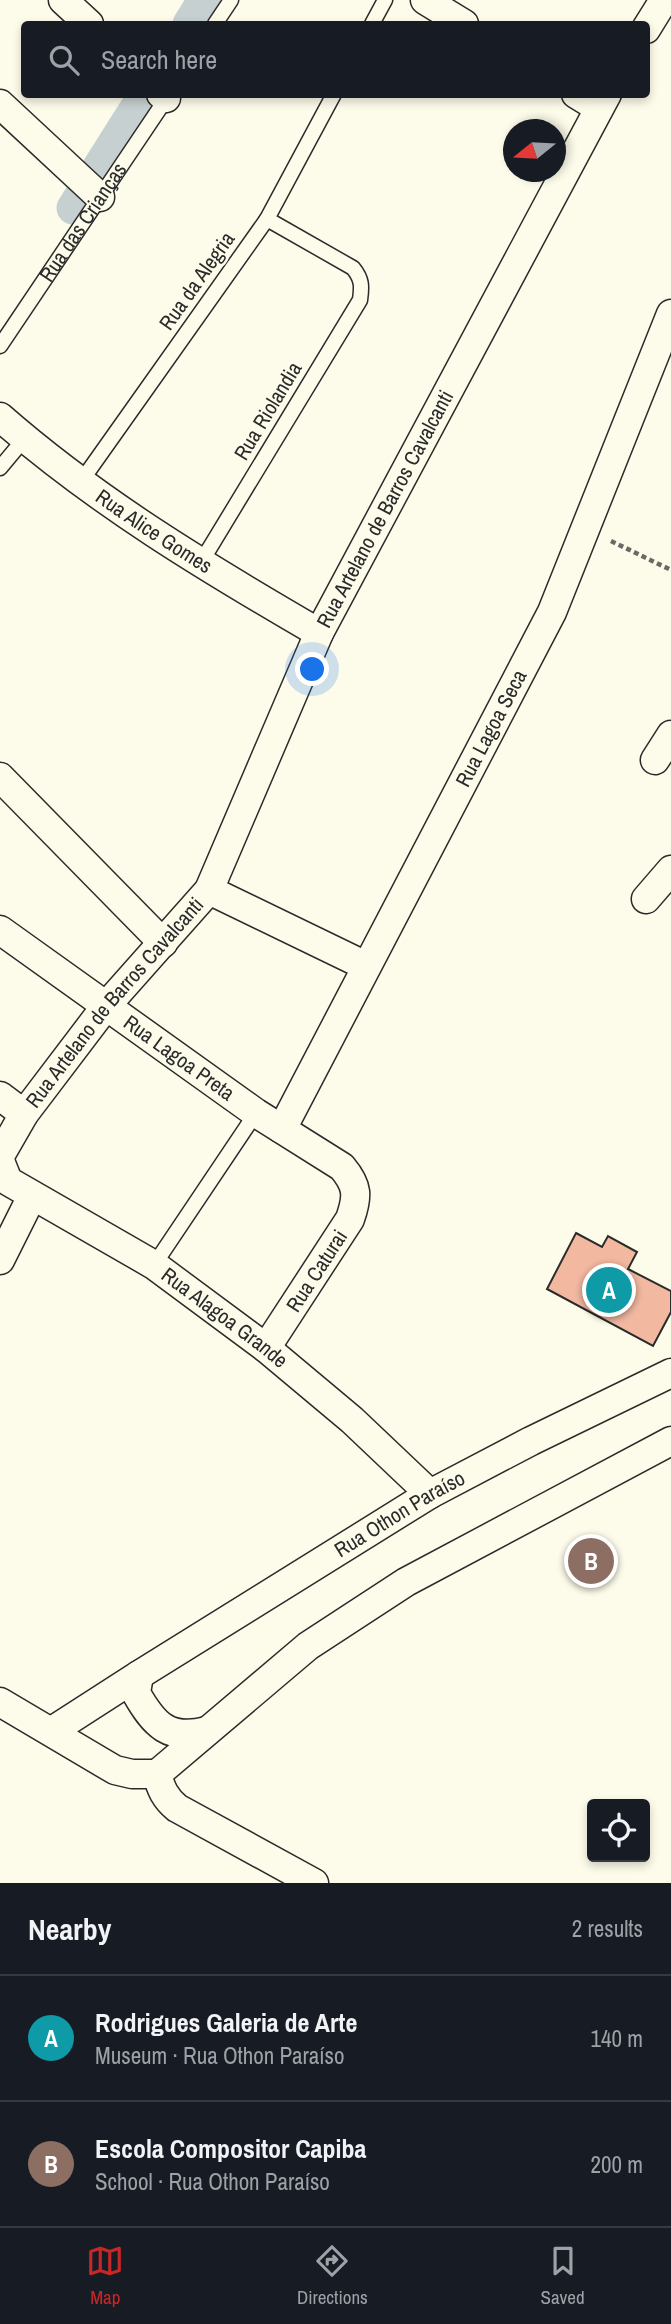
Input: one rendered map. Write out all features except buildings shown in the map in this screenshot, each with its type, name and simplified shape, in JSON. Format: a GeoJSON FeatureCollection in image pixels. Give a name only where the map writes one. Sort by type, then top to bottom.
{"type":"FeatureCollection","features":[{"type":"Feature","properties":{"kind":"street"},"geometry":{"type":"LineString","coordinates":[[64,0],[86,21]]}},
{"type":"Feature","properties":{"kind":"street"},"geometry":{"type":"LineString","coordinates":[[425,0],[459,21]]}},
{"type":"Feature","properties":{"kind":"street"},"geometry":{"type":"LineString","coordinates":[[650,23],[664,0]]}},
{"type":"Feature","properties":{"kind":"street","name":"Rua Artelano de Barros Cavalcanti"},"geometry":{"type":"LineString","coordinates":[[0,1165],[1,1154],[24,1114],[106,1006],[209,890],[319,633],[594,99]]}},
{"type":"Feature","properties":{"kind":"street"},"geometry":{"type":"LineString","coordinates":[[0,104],[99,196]]}},
{"type":"Feature","properties":{"kind":"street","name":"Rua Lagoa Seca"},"geometry":{"type":"LineString","coordinates":[[282,1129],[552,612],[671,314]]}},
{"type":"Feature","properties":{"kind":"street","name":"Rua Alice Gomes"},"geometry":{"type":"LineString","coordinates":[[0,417],[80,483],[200,564],[319,633]]}},
{"type":"Feature","properties":{"kind":"street"},"geometry":{"type":"LineString","coordinates":[[655,760],[671,735]]}},
{"type":"Feature","properties":{"kind":"street"},"geometry":{"type":"LineString","coordinates":[[0,777],[163,943]]}},
{"type":"Feature","properties":{"kind":"street"},"geometry":{"type":"LineString","coordinates":[[646,899],[671,870]]}},
{"type":"Feature","properties":{"kind":"street"},"geometry":{"type":"LineString","coordinates":[[209,890],[366,966]]}},
{"type":"Feature","properties":{"kind":"street","name":"Rua Lagoa Preta"},"geometry":{"type":"LineString","coordinates":[[0,930],[256,1113],[342,1167],[355,1189]]}},
{"type":"Feature","properties":{"kind":"street"},"geometry":{"type":"LineString","coordinates":[[0,1096],[24,1114]]}},
{"type":"Feature","properties":{"kind":"street","name":"Rua Alagoa Grande"},"geometry":{"type":"LineString","coordinates":[[0,1165],[8,1181],[154,1265],[266,1348],[352,1420],[430,1494]]}},
{"type":"Feature","properties":{"kind":"street","name":"Rua Caturai"},"geometry":{"type":"LineString","coordinates":[[266,1348],[350,1219],[356,1202],[355,1189]]}},
{"type":"Feature","properties":{"kind":"street"},"geometry":{"type":"LineString","coordinates":[[0,1261],[32,1196]]}},
{"type":"Feature","properties":{"kind":"street","name":"Rua Othon Paraíso"},"geometry":{"type":"LineString","coordinates":[[52,1731],[430,1494],[671,1373]]}},
{"type":"Feature","properties":{"kind":"street"},"geometry":{"type":"LineString","coordinates":[[0,1702],[116,1770],[132,1774],[157,1774],[307,1646],[406,1582],[671,1441]]}},
{"type":"Feature","properties":{"kind":"street"},"geometry":{"type":"LineString","coordinates":[[139,1675],[136,1693],[155,1723],[176,1733],[192,1735],[207,1731]]}},
{"type":"Feature","properties":{"kind":"street"},"geometry":{"type":"LineString","coordinates":[[157,1774],[161,1789],[177,1808],[314,1883]]}},
{"type":"Feature","properties":{"kind":"lane"},"geometry":{"type":"LineString","coordinates":[[217,21],[231,0]]}},
{"type":"Feature","properties":{"kind":"lane"},"geometry":{"type":"LineString","coordinates":[[374,21],[385,0]]}},
{"type":"Feature","properties":{"kind":"lane","name":"Rua das Crianças"},"geometry":{"type":"LineString","coordinates":[[0,346],[164,98]]}},
{"type":"Feature","properties":{"kind":"lane","name":"Rua da Alegria"},"geometry":{"type":"LineString","coordinates":[[80,483],[267,219],[332,98]]}},
{"type":"Feature","properties":{"kind":"lane","name":"Rua Riolandia"},"geometry":{"type":"LineString","coordinates":[[200,564],[360,300],[360,276],[353,268],[267,219]]}},
{"type":"Feature","properties":{"kind":"lane"},"geometry":{"type":"LineString","coordinates":[[0,468],[25,438]]}},
{"type":"Feature","properties":{"kind":"lane"},"geometry":{"type":"LineString","coordinates":[[154,1265],[256,1113]]}},
{"type":"Feature","properties":{"kind":"path"},"geometry":{"type":"LineString","coordinates":[[585,529],[671,570]]}},
{"type":"Feature","properties":{"kind":"waterway"},"geometry":{"type":"LineString","coordinates":[[191,21],[204,0]]}},
{"type":"Feature","properties":{"kind":"waterway"},"geometry":{"type":"LineString","coordinates":[[73,208],[142,98]]}},
{"type":"Feature","properties":{"kind":"place","name":"Rodrigues Galeria de Arte"},"geometry":{"type":"Point","coordinates":[609,1290]}},
{"type":"Feature","properties":{"kind":"place","name":"Escola Compositor Capiba"},"geometry":{"type":"Point","coordinates":[591,1561]}}]}
